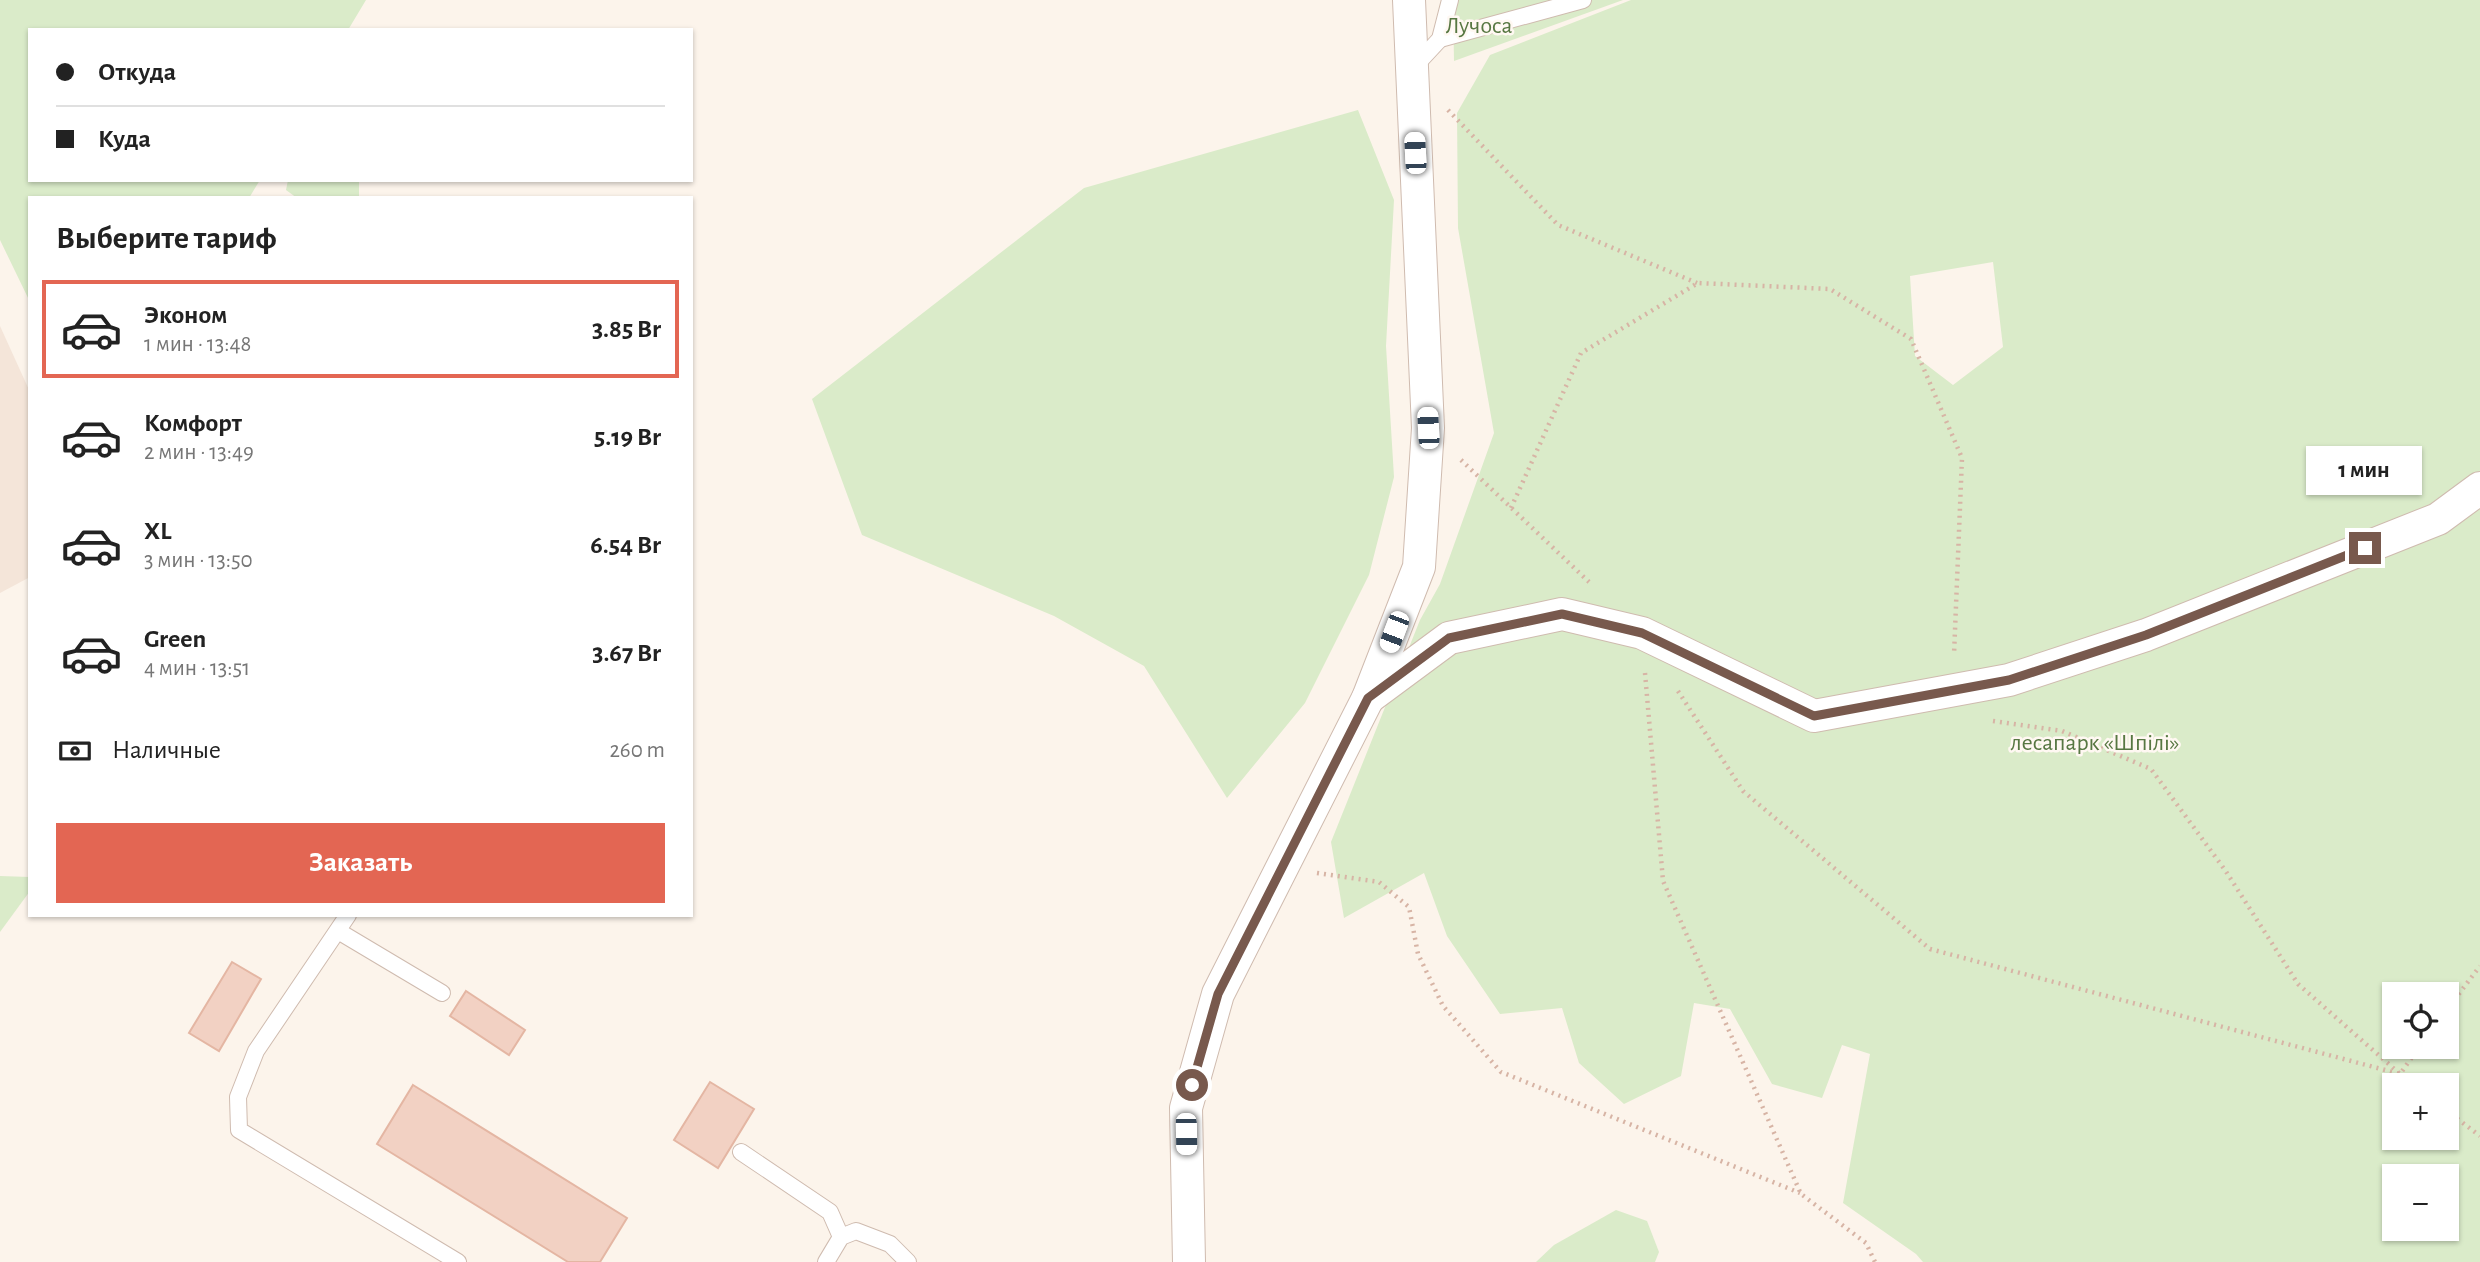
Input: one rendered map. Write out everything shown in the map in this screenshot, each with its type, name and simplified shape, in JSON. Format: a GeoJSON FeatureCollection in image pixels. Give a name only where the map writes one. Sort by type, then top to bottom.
{"type":"FeatureCollection","features":[{"type":"Feature","properties":{"kind":"street"},"geometry":{"type":"LineString","coordinates":[[1189,1262],[1186,1108],[1218,994],[1368,698],[1419,567],[1428,428],[1409,0]]}},
{"type":"Feature","properties":{"kind":"street"},"geometry":{"type":"LineString","coordinates":[[1368,698],[1449,638],[1562,614],[1642,633],[1814,716],[2009,680],[2146,635],[2438,519],[2480,488]]}},
{"type":"Feature","properties":{"kind":"lane"},"geometry":{"type":"LineString","coordinates":[[1411,70],[1440,39],[1450,0]]}},
{"type":"Feature","properties":{"kind":"lane"},"geometry":{"type":"LineString","coordinates":[[1440,39],[1583,0]]}},
{"type":"Feature","properties":{"kind":"lane"},"geometry":{"type":"LineString","coordinates":[[347,917],[256,1051],[238,1097],[239,1130],[458,1262]]}},
{"type":"Feature","properties":{"kind":"lane"},"geometry":{"type":"LineString","coordinates":[[338,930],[442,993]]}},
{"type":"Feature","properties":{"kind":"lane"},"geometry":{"type":"LineString","coordinates":[[741,1152],[830,1212],[841,1237]]}},
{"type":"Feature","properties":{"kind":"lane"},"geometry":{"type":"LineString","coordinates":[[826,1262],[841,1237],[856,1231],[890,1244],[908,1262]]}},
{"type":"Feature","properties":{"kind":"path"},"geometry":{"type":"LineString","coordinates":[[1411,70],[1558,225],[1698,283],[1829,289],[1911,340],[1962,458],[1953,690]]}},
{"type":"Feature","properties":{"kind":"path"},"geometry":{"type":"LineString","coordinates":[[1511,508],[1581,353],[1698,283]]}},
{"type":"Feature","properties":{"kind":"path"},"geometry":{"type":"LineString","coordinates":[[1428,428],[1591,585]]}},
{"type":"Feature","properties":{"kind":"path"},"geometry":{"type":"LineString","coordinates":[[1642,633],[1663,881],[1801,1194]]}},
{"type":"Feature","properties":{"kind":"path"},"geometry":{"type":"LineString","coordinates":[[1678,690],[1743,792],[1930,949],[2396,1073]]}},
{"type":"Feature","properties":{"kind":"path"},"geometry":{"type":"LineString","coordinates":[[1982,719],[2062,731],[2151,769],[2225,870],[2298,984],[2399,1073]]}},
{"type":"Feature","properties":{"kind":"path"},"geometry":{"type":"LineString","coordinates":[[1283,865],[1379,883],[1409,906],[1418,954],[1443,1006],[1502,1072],[1801,1194],[1866,1244],[1875,1262]]}},
{"type":"Feature","properties":{"kind":"path"},"geometry":{"type":"LineString","coordinates":[[2459,994],[2480,966]]}},
{"type":"Feature","properties":{"kind":"path"},"geometry":{"type":"LineString","coordinates":[[2459,1120],[2480,1136]]}},
{"type":"Feature","properties":{"kind":"shaded area"},"geometry":{"type":"Polygon","coordinates":[[[0,326],[28,388],[28,578],[0,593],[0,326]]]}},
{"type":"Feature","properties":{"kind":"green space"},"geometry":{"type":"Polygon","coordinates":[[[0,0],[366,0],[349,28],[28,28],[28,182],[259,182],[250,196],[28,196],[28,298],[0,240],[0,0]]]}},
{"type":"Feature","properties":{"kind":"green space","name":"Лучоса"},"geometry":{"type":"Polygon","coordinates":[[[1453,0],[1623,0],[1454,61],[1453,0]]]}},
{"type":"Feature","properties":{"kind":"green space","name":"лесапарк «Шпілі»"},"geometry":{"type":"Polygon","coordinates":[[[1631,0],[2480,0],[2480,1262],[1923,1262],[1916,1254],[1843,1203],[1870,1054],[1842,1045],[1822,1098],[1772,1084],[1730,1009],[1694,1003],[1681,1076],[1624,1104],[1579,1063],[1562,1008],[1500,1014],[1447,936],[1424,873],[1344,918],[1331,842],[1420,620],[1440,584],[1494,433],[1458,228],[1457,113],[1490,55],[1631,0]],[[1993,262],[1910,276],[1915,356],[1953,385],[2003,347],[1993,262]]]}},
{"type":"Feature","properties":{"kind":"green space"},"geometry":{"type":"Polygon","coordinates":[[[1358,110],[1394,200],[1386,346],[1394,477],[1369,575],[1305,703],[1227,798],[1144,666],[1054,616],[862,535],[812,399],[1084,188],[1358,110]]]}},
{"type":"Feature","properties":{"kind":"green space"},"geometry":{"type":"Polygon","coordinates":[[[288,182],[359,182],[359,196],[294,196],[286,190],[288,182]]]}},
{"type":"Feature","properties":{"kind":"green space"},"geometry":{"type":"Polygon","coordinates":[[[0,876],[28,877],[28,894],[0,932],[0,876]]]}},
{"type":"Feature","properties":{"kind":"green space"},"geometry":{"type":"Polygon","coordinates":[[[1616,1210],[1647,1221],[1659,1252],[1655,1262],[1536,1262],[1554,1245],[1616,1210]]]}},
{"type":"Feature","properties":{"kind":"building"},"geometry":{"type":"Polygon","coordinates":[[[232,962],[261,979],[219,1051],[189,1033],[232,962]]]}},
{"type":"Feature","properties":{"kind":"building"},"geometry":{"type":"Polygon","coordinates":[[[466,991],[525,1030],[509,1055],[450,1016],[466,991]]]}},
{"type":"Feature","properties":{"kind":"building"},"geometry":{"type":"Polygon","coordinates":[[[710,1082],[754,1109],[718,1168],[674,1140],[710,1082]]]}},
{"type":"Feature","properties":{"kind":"building"},"geometry":{"type":"Polygon","coordinates":[[[413,1085],[627,1218],[600,1262],[568,1262],[377,1144],[413,1085]]]}},
{"type":"Feature","properties":{"kind":"route"},"geometry":{"type":"LineString","coordinates":[[1192,1085],[1218,994],[1368,698],[1449,638],[1562,614],[1642,633],[1814,716],[2009,680],[2146,635],[2365,548]]}}]}
